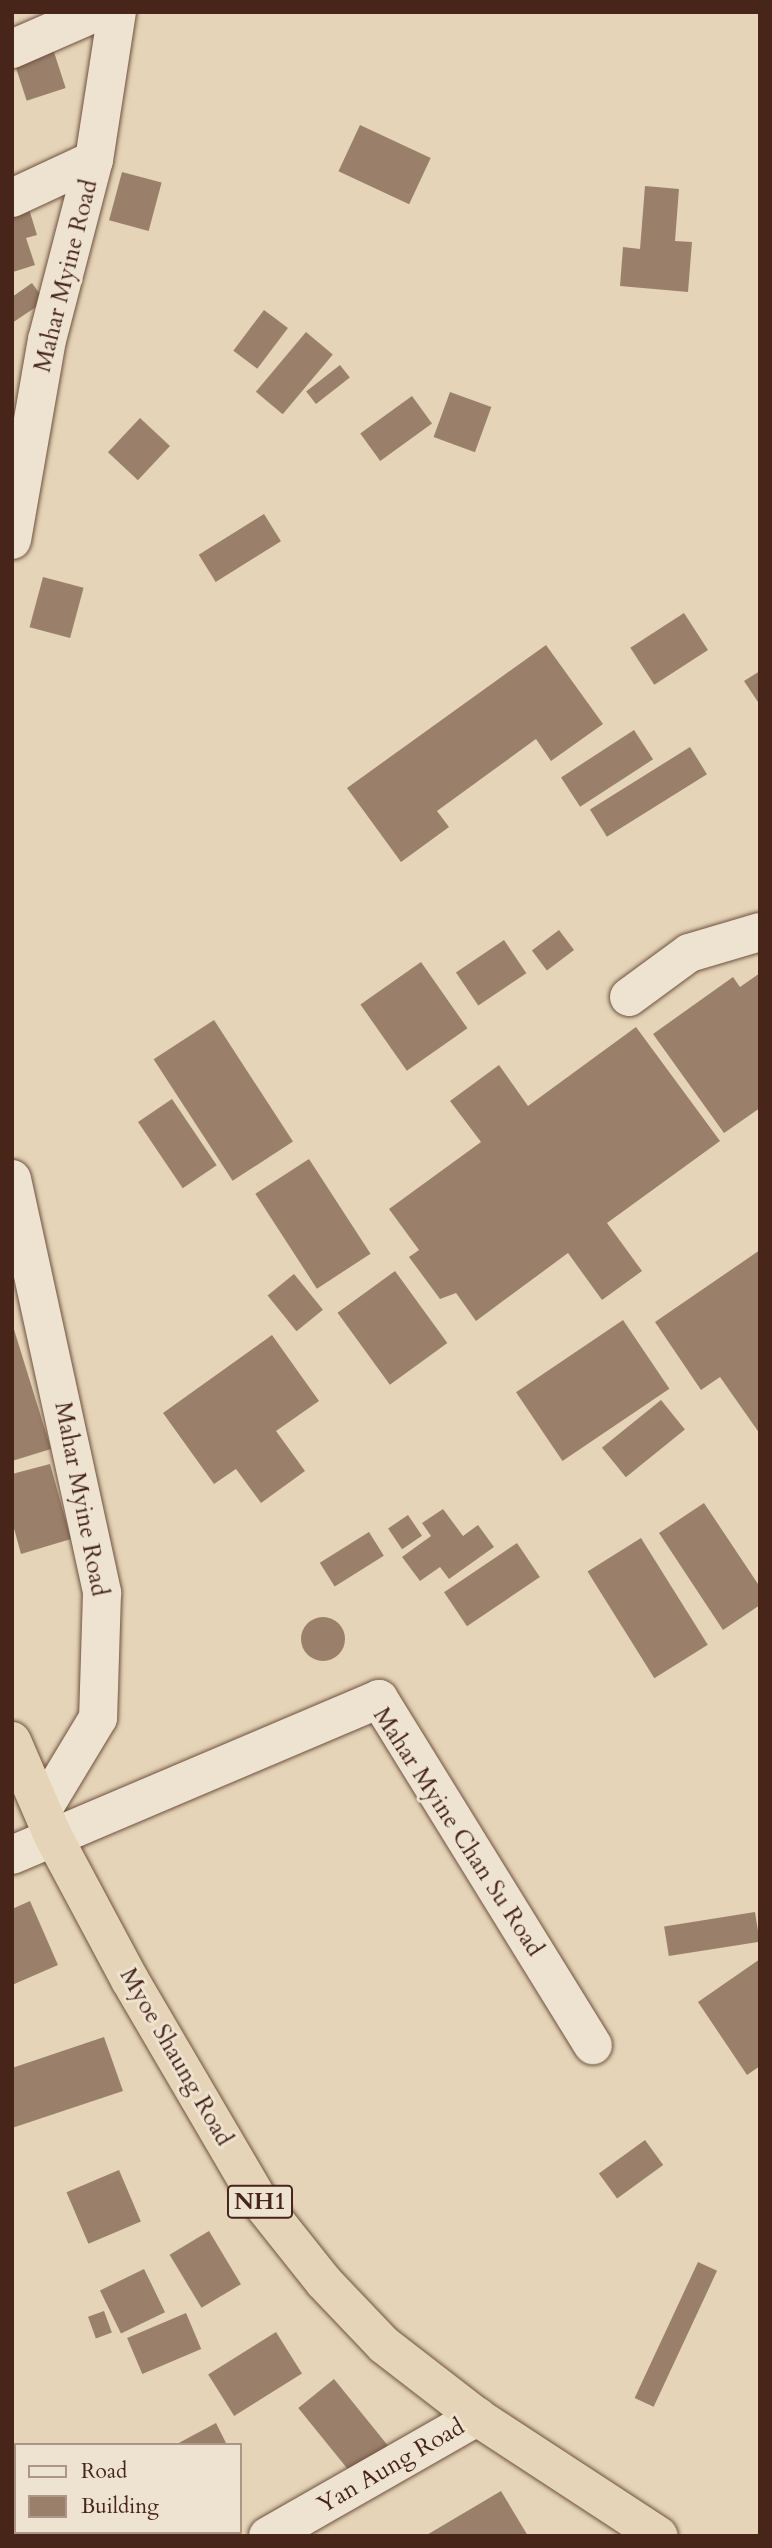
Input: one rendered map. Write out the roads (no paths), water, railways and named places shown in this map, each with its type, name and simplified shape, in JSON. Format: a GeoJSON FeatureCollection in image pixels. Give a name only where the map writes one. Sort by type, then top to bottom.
{"type":"FeatureCollection","features":[{"type":"Feature","properties":{"kind":"highway","name":"Myoe Shaung Road"},"geometry":{"type":"LineString","coordinates":[[12,1741],[48,1823],[258,2199],[384,2345],[477,2417],[659,2536]]}},
{"type":"Feature","properties":{"kind":"street"},"geometry":{"type":"LineString","coordinates":[[12,49],[97,12]]}},
{"type":"Feature","properties":{"kind":"street","name":"Mahar Myine Road"},"geometry":{"type":"LineString","coordinates":[[14,520],[47,340],[94,160],[117,12]]}},
{"type":"Feature","properties":{"kind":"street"},"geometry":{"type":"LineString","coordinates":[[12,198],[94,160]]}},
{"type":"Feature","properties":{"kind":"street"},"geometry":{"type":"LineString","coordinates":[[12,356],[47,340]]}},
{"type":"Feature","properties":{"kind":"street"},"geometry":{"type":"LineString","coordinates":[[629,997],[690,953],[760,932]]}},
{"type":"Feature","properties":{"kind":"street","name":"Mahar Myine Road"},"geometry":{"type":"LineString","coordinates":[[12,1179],[102,1593],[98,1718],[48,1823]]}},
{"type":"Feature","properties":{"kind":"street","name":"Mahar Myine Chan Su Road"},"geometry":{"type":"LineString","coordinates":[[48,1823],[379,1699],[593,2045]]}},
{"type":"Feature","properties":{"kind":"street"},"geometry":{"type":"LineString","coordinates":[[12,1855],[48,1823]]}},
{"type":"Feature","properties":{"kind":"street","name":"Yan Aung Road"},"geometry":{"type":"LineString","coordinates":[[268,2536],[477,2417]]}}]}
